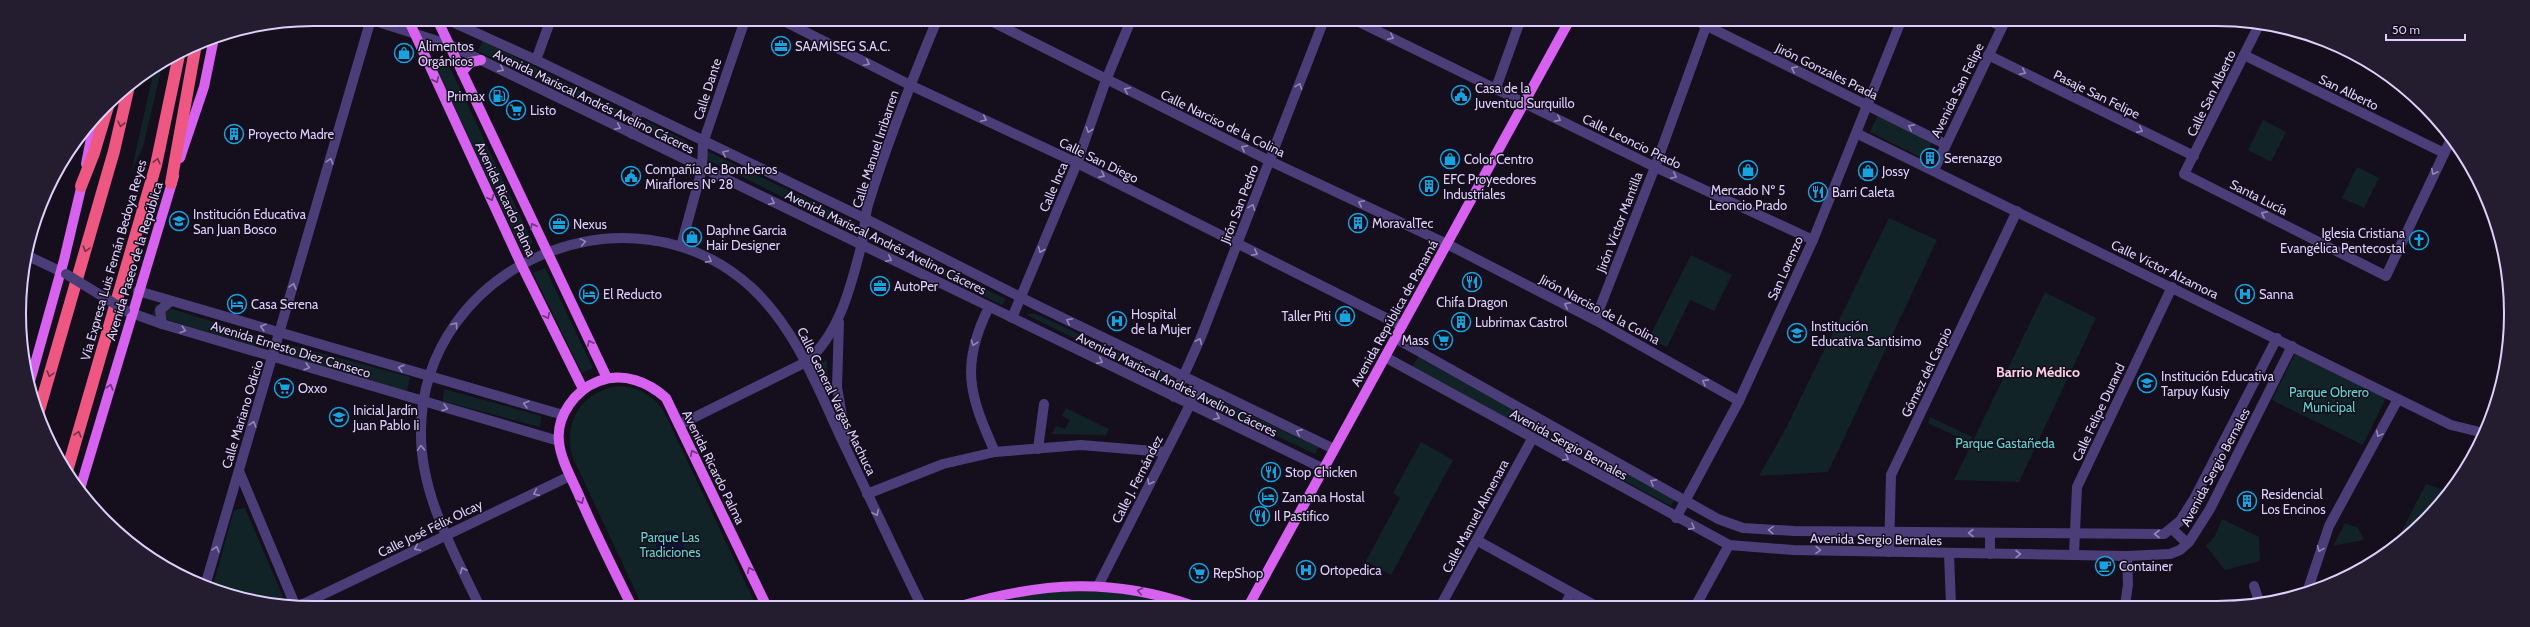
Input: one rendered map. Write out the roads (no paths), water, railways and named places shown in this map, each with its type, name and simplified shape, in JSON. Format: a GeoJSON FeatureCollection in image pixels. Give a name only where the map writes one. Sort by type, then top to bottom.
{"type":"FeatureCollection","features":[{"type":"Feature","properties":{"kind":"highway"},"geometry":{"type":"LineString","coordinates":[[171,183],[195,52]]}},
{"type":"Feature","properties":{"kind":"highway","name":"Vía Expresa Luis Fernán Bedoya Reyes"},"geometry":{"type":"LineString","coordinates":[[69,464],[156,165],[178,61]]}},
{"type":"Feature","properties":{"kind":"highway"},"geometry":{"type":"LineString","coordinates":[[41,405],[114,151],[127,94]]}},
{"type":"Feature","properties":{"kind":"highway"},"geometry":{"type":"LineString","coordinates":[[81,186],[94,153],[105,115]]}},
{"type":"Feature","properties":{"kind":"main road","name":"Avenida Ricardo Palma"},"geometry":{"type":"LineString","coordinates":[[411,26],[521,264],[583,389]]}},
{"type":"Feature","properties":{"kind":"main road","name":"Avenida Ricardo Palma"},"geometry":{"type":"LineString","coordinates":[[440,26],[546,253],[607,378]]}},
{"type":"Feature","properties":{"kind":"main road","name":"Avenida República de Panamá"},"geometry":{"type":"LineString","coordinates":[[1252,601],[1566,26]]}},
{"type":"Feature","properties":{"kind":"main road","name":"Avenida Paseo de la República"},"geometry":{"type":"LineString","coordinates":[[81,484],[128,312],[138,291],[171,183],[204,87],[213,44]]}},
{"type":"Feature","properties":{"kind":"main road"},"geometry":{"type":"LineString","coordinates":[[462,72],[471,62],[481,60]]}},
{"type":"Feature","properties":{"kind":"main road"},"geometry":{"type":"LineString","coordinates":[[33,372],[63,272],[91,131]]}},
{"type":"Feature","properties":{"kind":"main road","name":"Avenida Ricardo Palma"},"geometry":{"type":"LineString","coordinates":[[629,601],[570,476],[559,441],[563,415],[583,389],[607,378],[627,378],[655,388],[666,398],[764,601]]}},
{"type":"Feature","properties":{"kind":"main road"},"geometry":{"type":"LineString","coordinates":[[983,601],[1034,588],[1064,585],[1098,586],[1138,591],[1173,601]]}},
{"type":"Feature","properties":{"kind":"street","name":"Calle Mariano Odicio"},"geometry":{"type":"LineString","coordinates":[[206,580],[273,357],[368,26]]}},
{"type":"Feature","properties":{"kind":"street","name":"Avenida Mariscal Andrés Avelino Cáceres"},"geometry":{"type":"LineString","coordinates":[[393,26],[450,45],[1324,469]]}},
{"type":"Feature","properties":{"kind":"street","name":"Avenida Mariscal Andrés Avelino Cáceres"},"geometry":{"type":"LineString","coordinates":[[461,26],[536,60],[703,143],[866,219],[1021,298],[1334,449]]}},
{"type":"Feature","properties":{"kind":"street"},"geometry":{"type":"LineString","coordinates":[[536,60],[548,26]]}},
{"type":"Feature","properties":{"kind":"street","name":"Calle Dante"},"geometry":{"type":"LineString","coordinates":[[681,246],[702,168],[703,143],[743,26]]}},
{"type":"Feature","properties":{"kind":"street","name":"Calle San Diego"},"geometry":{"type":"LineString","coordinates":[[794,26],[910,85],[1077,163],[1402,326]]}},
{"type":"Feature","properties":{"kind":"street","name":"Calle Manuel Irribarren"},"geometry":{"type":"LineString","coordinates":[[679,424],[806,362],[817,353],[827,339],[840,312],[862,246],[868,206],[910,85],[935,26]]}},
{"type":"Feature","properties":{"kind":"street","name":"Calle Narciso de la Colina"},"geometry":{"type":"LineString","coordinates":[[1001,26],[1270,161],[1448,244]]}},
{"type":"Feature","properties":{"kind":"street","name":"Calle Inca"},"geometry":{"type":"LineString","coordinates":[[1012,318],[1077,163],[1106,80],[1128,26]]}},
{"type":"Feature","properties":{"kind":"street","name":"Jirón San Pedro"},"geometry":{"type":"LineString","coordinates":[[1174,397],[1238,244],[1322,26]]}},
{"type":"Feature","properties":{"kind":"street","name":"Calle Leoncio Prado"},"geometry":{"type":"LineString","coordinates":[[1367,26],[1654,167],[1813,240]]}},
{"type":"Feature","properties":{"kind":"street"},"geometry":{"type":"LineString","coordinates":[[1496,88],[1518,26]]}},
{"type":"Feature","properties":{"kind":"street","name":"Jirón Víctor Mantilla"},"geometry":{"type":"LineString","coordinates":[[1595,320],[1654,167],[1703,26]]}},
{"type":"Feature","properties":{"kind":"street","name":"Jirón Gonzales Prada"},"geometry":{"type":"LineString","coordinates":[[1712,26],[1946,144]]}},
{"type":"Feature","properties":{"kind":"street","name":"San Lorenzo"},"geometry":{"type":"LineString","coordinates":[[1676,518],[1740,401],[1813,240],[1858,134],[1900,26]]}},
{"type":"Feature","properties":{"kind":"street","name":"Avenida San Felipe"},"geometry":{"type":"LineString","coordinates":[[1934,170],[2003,26]]}},
{"type":"Feature","properties":{"kind":"street","name":"Calle San Alberto"},"geometry":{"type":"LineString","coordinates":[[2184,174],[2257,29]]}},
{"type":"Feature","properties":{"kind":"street","name":"Pasaje San Felipe"},"geometry":{"type":"LineString","coordinates":[[1988,55],[2194,156]]}},
{"type":"Feature","properties":{"kind":"street","name":"San Alberto"},"geometry":{"type":"LineString","coordinates":[[2244,55],[2444,153]]}},
{"type":"Feature","properties":{"kind":"street"},"geometry":{"type":"LineString","coordinates":[[632,134],[638,111]]}},
{"type":"Feature","properties":{"kind":"street","name":"Calle Víctor Alzamora"},"geometry":{"type":"LineString","coordinates":[[1858,134],[2277,338],[2451,425],[2478,432]]}},
{"type":"Feature","properties":{"kind":"street"},"geometry":{"type":"LineString","coordinates":[[2444,153],[2449,143]]}},
{"type":"Feature","properties":{"kind":"street","name":"Santa Lucía"},"geometry":{"type":"LineString","coordinates":[[2184,174],[2386,276],[2444,153]]}},
{"type":"Feature","properties":{"kind":"street","name":"Gómez del Carpio"},"geometry":{"type":"LineString","coordinates":[[1889,552],[1891,475],[2017,211]]}},
{"type":"Feature","properties":{"kind":"street","name":"Calle General Vargas Machuca"},"geometry":{"type":"LineString","coordinates":[[477,601],[446,534],[423,470],[420,429],[430,376],[439,351],[467,309],[500,278],[521,264],[568,245],[602,239],[629,238],[681,246],[711,261],[751,287],[786,327],[806,362],[919,601]]}},
{"type":"Feature","properties":{"kind":"street","name":"Jirón Narciso de la Colina"},"geometry":{"type":"LineString","coordinates":[[1448,244],[1595,320],[1740,401]]}},
{"type":"Feature","properties":{"kind":"street","name":"Avenida Ernesto Diez Canseco"},"geometry":{"type":"LineString","coordinates":[[32,258],[63,272],[128,312],[162,324],[559,441]]}},
{"type":"Feature","properties":{"kind":"street","name":"Calle Felipe Durand"},"geometry":{"type":"LineString","coordinates":[[2074,554],[2077,487],[2172,287]]}},
{"type":"Feature","properties":{"kind":"street","name":"Avenida Ernesto Diez Canseco"},"geometry":{"type":"LineString","coordinates":[[138,291],[563,415]]}},
{"type":"Feature","properties":{"kind":"street"},"geometry":{"type":"LineString","coordinates":[[162,324],[160,310],[171,300]]}},
{"type":"Feature","properties":{"kind":"street"},"geometry":{"type":"LineString","coordinates":[[989,307],[972,350],[970,378],[979,417],[995,452]]}},
{"type":"Feature","properties":{"kind":"street","name":"Calle Manuel Irribarren"},"geometry":{"type":"LineString","coordinates":[[840,312],[837,347],[837,387],[848,452]]}},
{"type":"Feature","properties":{"kind":"street","name":"Avenida Sergio Bernales"},"geometry":{"type":"LineString","coordinates":[[1395,338],[1718,519],[1743,528],[1794,531],[1889,533],[2164,534],[2180,521],[2194,499],[2277,338]]}},
{"type":"Feature","properties":{"kind":"street","name":"Avenida Sergio Bernales"},"geometry":{"type":"LineString","coordinates":[[1385,357],[1676,518],[1729,545],[1793,550],[2127,556],[2170,554],[2180,550],[2187,543],[2210,509],[2292,346]]}},
{"type":"Feature","properties":{"kind":"street","name":"Calle J. Fernández"},"geometry":{"type":"LineString","coordinates":[[1098,586],[1159,462],[1200,385]]}},
{"type":"Feature","properties":{"kind":"street"},"geometry":{"type":"LineString","coordinates":[[2309,586],[2329,526],[2398,399]]}},
{"type":"Feature","properties":{"kind":"street"},"geometry":{"type":"LineString","coordinates":[[1038,449],[1044,404]]}},
{"type":"Feature","properties":{"kind":"street","name":"Calle Manuel Almenara"},"geometry":{"type":"LineString","coordinates":[[1444,601],[1478,541],[1532,439]]}},
{"type":"Feature","properties":{"kind":"street"},"geometry":{"type":"LineString","coordinates":[[867,494],[943,464],[995,452],[1081,445],[1165,452]]}},
{"type":"Feature","properties":{"kind":"street"},"geometry":{"type":"LineString","coordinates":[[1148,450],[1159,462]]}},
{"type":"Feature","properties":{"kind":"street"},"geometry":{"type":"LineString","coordinates":[[239,471],[254,504],[292,600]]}},
{"type":"Feature","properties":{"kind":"street","name":"Calle José Félix Olcay"},"geometry":{"type":"LineString","coordinates":[[310,601],[446,534],[557,484],[570,476]]}},
{"type":"Feature","properties":{"kind":"street"},"geometry":{"type":"LineString","coordinates":[[230,500],[234,496],[240,496],[254,504]]}},
{"type":"Feature","properties":{"kind":"street"},"geometry":{"type":"LineString","coordinates":[[2172,529],[2187,543]]}},
{"type":"Feature","properties":{"kind":"street"},"geometry":{"type":"LineString","coordinates":[[1793,550],[1794,531]]}},
{"type":"Feature","properties":{"kind":"street"},"geometry":{"type":"LineString","coordinates":[[1990,533],[1990,554]]}},
{"type":"Feature","properties":{"kind":"street"},"geometry":{"type":"LineString","coordinates":[[1478,541],[1586,601]]}},
{"type":"Feature","properties":{"kind":"street"},"geometry":{"type":"LineString","coordinates":[[1699,601],[1729,545]]}},
{"type":"Feature","properties":{"kind":"street"},"geometry":{"type":"LineString","coordinates":[[1949,554],[1951,601]]}},
{"type":"Feature","properties":{"kind":"street"},"geometry":{"type":"LineString","coordinates":[[2126,601],[2128,584],[2127,556]]}},
{"type":"Feature","properties":{"kind":"street"},"geometry":{"type":"LineString","coordinates":[[2254,586],[2258,598]]}},
{"type":"Feature","properties":{"kind":"street"},"geometry":{"type":"LineString","coordinates":[[1567,601],[1572,593]]}},
{"type":"Feature","properties":{"kind":"water"},"geometry":{"type":"Polygon","coordinates":[[[670,531],[680,535],[684,545],[680,555],[670,559],[660,555],[656,545],[660,535],[670,531]]]}},
{"type":"Feature","properties":{"kind":"place","name":"SAAMISEG S.A.C."},"geometry":{"type":"Point","coordinates":[781,46]}},
{"type":"Feature","properties":{"kind":"place","name":"Alimentos Orgánicos"},"geometry":{"type":"Point","coordinates":[404,53]}},
{"type":"Feature","properties":{"kind":"place","name":"Casa de la Juventud Surquillo"},"geometry":{"type":"Point","coordinates":[1461,95]}},
{"type":"Feature","properties":{"kind":"place","name":"Primax"},"geometry":{"type":"Point","coordinates":[499,96]}},
{"type":"Feature","properties":{"kind":"place","name":"Listo"},"geometry":{"type":"Point","coordinates":[516,110]}},
{"type":"Feature","properties":{"kind":"place","name":"Proyecto Madre"},"geometry":{"type":"Point","coordinates":[234,134]}},
{"type":"Feature","properties":{"kind":"place","name":"Serenazgo"},"geometry":{"type":"Point","coordinates":[1930,158]}},
{"type":"Feature","properties":{"kind":"place","name":"Color Centro"},"geometry":{"type":"Point","coordinates":[1450,159]}},
{"type":"Feature","properties":{"kind":"place","name":"Mercado Nº 5 Leoncio Prado"},"geometry":{"type":"Point","coordinates":[1748,170]}},
{"type":"Feature","properties":{"kind":"place","name":"Jossy"},"geometry":{"type":"Point","coordinates":[1868,171]}},
{"type":"Feature","properties":{"kind":"place","name":"Compañía de Bomberos Miraflores Nº 28"},"geometry":{"type":"Point","coordinates":[631,176]}},
{"type":"Feature","properties":{"kind":"place","name":"EFC Proyeedores Industriales"},"geometry":{"type":"Point","coordinates":[1429,186]}},
{"type":"Feature","properties":{"kind":"place","name":"Barri Caleta"},"geometry":{"type":"Point","coordinates":[1818,192]}},
{"type":"Feature","properties":{"kind":"place","name":"Institución Educativa San Juan Bosco"},"geometry":{"type":"Point","coordinates":[179,221]}},
{"type":"Feature","properties":{"kind":"place","name":"MoravalTec"},"geometry":{"type":"Point","coordinates":[1358,223]}},
{"type":"Feature","properties":{"kind":"place","name":"Nexus"},"geometry":{"type":"Point","coordinates":[559,224]}},
{"type":"Feature","properties":{"kind":"place","name":"Daphne Garcia Hair Designer"},"geometry":{"type":"Point","coordinates":[692,237]}},
{"type":"Feature","properties":{"kind":"place","name":"Iglesia Cristiana Evangélica Pentecostal"},"geometry":{"type":"Point","coordinates":[2419,240]}},
{"type":"Feature","properties":{"kind":"place","name":"Chifa Dragon"},"geometry":{"type":"Point","coordinates":[1472,282]}},
{"type":"Feature","properties":{"kind":"place","name":"AutoPer"},"geometry":{"type":"Point","coordinates":[880,286]}},
{"type":"Feature","properties":{"kind":"place","name":"El Reducto"},"geometry":{"type":"Point","coordinates":[589,294]}},
{"type":"Feature","properties":{"kind":"place","name":"Sanna"},"geometry":{"type":"Point","coordinates":[2245,294]}},
{"type":"Feature","properties":{"kind":"place","name":"Casa Serena"},"geometry":{"type":"Point","coordinates":[237,304]}},
{"type":"Feature","properties":{"kind":"place","name":"Taller Piti"},"geometry":{"type":"Point","coordinates":[1345,316]}},
{"type":"Feature","properties":{"kind":"place","name":"Hospital de la Mujer"},"geometry":{"type":"Point","coordinates":[1117,321]}},
{"type":"Feature","properties":{"kind":"place","name":"Lubrimax Castrol"},"geometry":{"type":"Point","coordinates":[1461,322]}},
{"type":"Feature","properties":{"kind":"place","name":"Institución Educativa Santisimo"},"geometry":{"type":"Point","coordinates":[1797,333]}},
{"type":"Feature","properties":{"kind":"place","name":"Mass"},"geometry":{"type":"Point","coordinates":[1443,340]}},
{"type":"Feature","properties":{"kind":"place","name":"Institución Educativa Tarpuy Kusiy"},"geometry":{"type":"Point","coordinates":[2147,383]}},
{"type":"Feature","properties":{"kind":"place","name":"Oxxo"},"geometry":{"type":"Point","coordinates":[284,388]}},
{"type":"Feature","properties":{"kind":"place","name":"Inicial Jardín Juan Pablo Ii"},"geometry":{"type":"Point","coordinates":[339,417]}},
{"type":"Feature","properties":{"kind":"place","name":"Stop Chicken"},"geometry":{"type":"Point","coordinates":[1271,472]}},
{"type":"Feature","properties":{"kind":"place","name":"Zamana Hostal"},"geometry":{"type":"Point","coordinates":[1268,497]}},
{"type":"Feature","properties":{"kind":"place","name":"Residencial Los Encinos"},"geometry":{"type":"Point","coordinates":[2247,501]}},
{"type":"Feature","properties":{"kind":"place","name":"Il Pastifico"},"geometry":{"type":"Point","coordinates":[1260,516]}},
{"type":"Feature","properties":{"kind":"place","name":"Container"},"geometry":{"type":"Point","coordinates":[2105,566]}},
{"type":"Feature","properties":{"kind":"place","name":"Ortopedica"},"geometry":{"type":"Point","coordinates":[1306,570]}},
{"type":"Feature","properties":{"kind":"place","name":"RepShop"},"geometry":{"type":"Point","coordinates":[1199,573]}},
{"type":"Feature","properties":{"kind":"district","name":"Barrio Médico"},"geometry":{"type":"Point","coordinates":[2038,372]}},
{"type":"Feature","properties":{"kind":"park label","name":"Parque Obrero Municipal"},"geometry":{"type":"Point","coordinates":[2329,400]}},
{"type":"Feature","properties":{"kind":"park label","name":"Parque Gastañeda"},"geometry":{"type":"Point","coordinates":[2005,443]}},
{"type":"Feature","properties":{"kind":"park label","name":"Parque Las Tradiciones"},"geometry":{"type":"Point","coordinates":[670,544]}}]}
